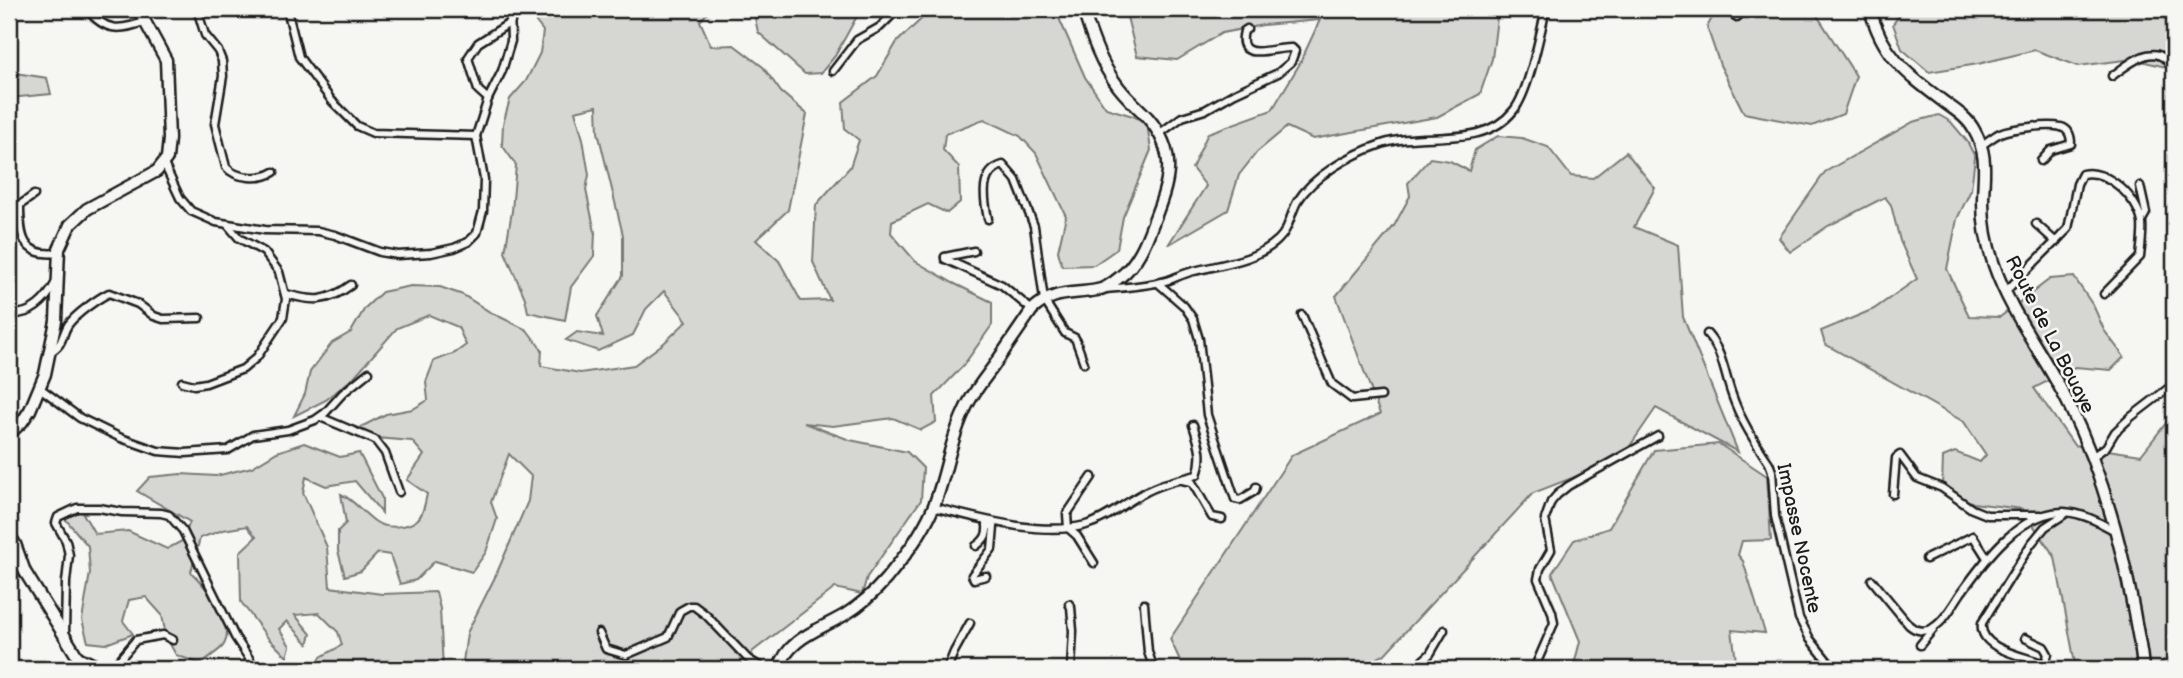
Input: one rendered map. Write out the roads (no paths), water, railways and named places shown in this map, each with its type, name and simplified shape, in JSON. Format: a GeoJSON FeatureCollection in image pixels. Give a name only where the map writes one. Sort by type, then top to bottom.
{"type":"FeatureCollection","features":[{"type":"Feature","properties":{"kind":"street"},"geometry":{"type":"LineString","coordinates":[[86,9],[97,20],[116,28],[126,29],[146,21]]}},
{"type":"Feature","properties":{"kind":"street"},"geometry":{"type":"LineString","coordinates":[[9,434],[22,422],[40,388],[56,321],[59,253],[64,237],[77,216],[157,171],[164,164],[168,152],[167,67],[163,53],[138,9]]}},
{"type":"Feature","properties":{"kind":"street"},"geometry":{"type":"LineString","coordinates":[[197,9],[205,35],[218,51],[222,61],[223,76],[215,124],[226,167],[230,172],[255,177],[274,172]]}},
{"type":"Feature","properties":{"kind":"street"},"geometry":{"type":"LineString","coordinates":[[287,9],[299,57],[332,101],[356,126],[373,133],[476,136]]}},
{"type":"Feature","properties":{"kind":"street"},"geometry":{"type":"LineString","coordinates":[[164,164],[180,198],[191,211],[216,222],[272,230],[318,231],[380,252],[398,255],[415,255],[454,248],[468,242],[477,233],[483,211],[484,179],[476,136],[488,99],[507,56],[511,41],[510,9]]}},
{"type":"Feature","properties":{"kind":"street"},"geometry":{"type":"LineString","coordinates":[[833,71],[857,40],[880,27],[898,9]]}},
{"type":"Feature","properties":{"kind":"street"},"geometry":{"type":"LineString","coordinates":[[1083,9],[1106,68],[1125,96],[1149,119],[1159,134],[1168,152],[1169,166],[1161,203],[1138,256],[1121,277],[1100,290]]}},
{"type":"Feature","properties":{"kind":"street"},"geometry":{"type":"LineString","coordinates":[[779,669],[793,645],[864,602],[879,587],[920,533],[933,507],[964,410],[1032,310],[1044,300],[1067,293],[1158,282],[1236,261],[1275,243],[1283,235],[1297,202],[1312,185],[1340,164],[1366,150],[1383,143],[1409,139],[1481,133],[1495,125],[1514,111],[1520,100],[1546,9]]}},
{"type":"Feature","properties":{"kind":"street"},"geometry":{"type":"LineString","coordinates":[[1724,9],[1737,17],[1741,13],[1740,9]]}},
{"type":"Feature","properties":{"kind":"street"},"geometry":{"type":"LineString","coordinates":[[1870,9],[1878,32],[1893,58],[1912,79],[1961,115],[1972,126],[1982,145],[2001,133],[2017,128],[2060,126],[2067,130],[2071,136],[2071,144],[2051,150],[2041,161]]}},
{"type":"Feature","properties":{"kind":"street"},"geometry":{"type":"LineString","coordinates":[[488,99],[478,90],[468,58],[478,43],[511,22]]}},
{"type":"Feature","properties":{"kind":"street"},"geometry":{"type":"LineString","coordinates":[[1159,134],[1182,117],[1205,110],[1278,73],[1291,62],[1295,55],[1292,48],[1250,51],[1244,46],[1242,39],[1247,29]]}},
{"type":"Feature","properties":{"kind":"street"},"geometry":{"type":"LineString","coordinates":[[2112,76],[2134,60],[2155,54],[2164,56],[2169,61],[2174,74]]}},
{"type":"Feature","properties":{"kind":"street","name":"Route de La Bouaye"},"geometry":{"type":"LineString","coordinates":[[1982,145],[1985,168],[1984,230],[1989,251],[2005,292],[2069,405],[2092,457],[2117,531],[2143,669]]}},
{"type":"Feature","properties":{"kind":"street"},"geometry":{"type":"LineString","coordinates":[[988,219],[984,198],[986,181],[992,170],[1003,165],[1016,180],[1034,226],[1044,300],[1065,333],[1075,338],[1084,363]]}},
{"type":"Feature","properties":{"kind":"street"},"geometry":{"type":"LineString","coordinates":[[2005,292],[2068,229],[2077,184],[2082,174],[2090,172],[2101,175],[2120,186],[2142,220]]}},
{"type":"Feature","properties":{"kind":"street"},"geometry":{"type":"LineString","coordinates":[[2104,294],[2140,257],[2142,220],[2146,213],[2140,186]]}},
{"type":"Feature","properties":{"kind":"street"},"geometry":{"type":"LineString","coordinates":[[34,195],[20,205],[24,238],[29,249],[36,252],[59,253]]}},
{"type":"Feature","properties":{"kind":"street"},"geometry":{"type":"LineString","coordinates":[[182,382],[194,385],[215,381],[251,364],[281,323],[286,294],[279,272],[264,252],[239,238],[227,224]]}},
{"type":"Feature","properties":{"kind":"street"},"geometry":{"type":"LineString","coordinates":[[2036,224],[2056,242]]}},
{"type":"Feature","properties":{"kind":"street"},"geometry":{"type":"LineString","coordinates":[[974,251],[944,258],[1002,285],[1032,310]]}},
{"type":"Feature","properties":{"kind":"street"},"geometry":{"type":"LineString","coordinates":[[9,314],[23,314],[48,297],[58,277]]}},
{"type":"Feature","properties":{"kind":"street"},"geometry":{"type":"LineString","coordinates":[[1158,282],[1184,306],[1193,319],[1199,339],[1207,415],[1235,499],[1247,497],[1256,487]]}},
{"type":"Feature","properties":{"kind":"street"},"geometry":{"type":"LineString","coordinates":[[286,294],[304,299],[335,297],[351,285]]}},
{"type":"Feature","properties":{"kind":"street"},"geometry":{"type":"LineString","coordinates":[[50,352],[62,343],[69,324],[99,298],[109,293],[138,304],[154,316],[201,318]]}},
{"type":"Feature","properties":{"kind":"street"},"geometry":{"type":"LineString","coordinates":[[1302,315],[1332,384],[1352,398],[1381,396]]}},
{"type":"Feature","properties":{"kind":"street","name":"Impasse Nocente"},"geometry":{"type":"LineString","coordinates":[[1707,334],[1720,354],[1740,414],[1772,471],[1775,516],[1799,618],[1831,669]]}},
{"type":"Feature","properties":{"kind":"street"},"geometry":{"type":"LineString","coordinates":[[40,388],[80,418],[121,438],[158,451],[185,453],[228,450],[253,435],[288,430],[320,417],[332,403],[369,372]]}},
{"type":"Feature","properties":{"kind":"street"},"geometry":{"type":"LineString","coordinates":[[2092,457],[2106,447],[2115,432],[2131,416],[2174,384]]}},
{"type":"Feature","properties":{"kind":"street"},"geometry":{"type":"LineString","coordinates":[[320,417],[368,436],[378,443],[385,453],[399,492]]}},
{"type":"Feature","properties":{"kind":"street"},"geometry":{"type":"LineString","coordinates":[[933,507],[987,523],[1040,528],[1087,525],[1106,517],[1154,487],[1197,475],[1201,449],[1193,425]]}},
{"type":"Feature","properties":{"kind":"street"},"geometry":{"type":"LineString","coordinates":[[1534,669],[1554,623],[1538,579],[1540,569],[1552,550],[1545,519],[1551,502],[1567,486],[1658,436]]}},
{"type":"Feature","properties":{"kind":"street"},"geometry":{"type":"LineString","coordinates":[[1893,494],[1896,458],[1900,455],[1917,478],[1942,488],[1972,509],[1987,515],[2079,514],[2117,531]]}},
{"type":"Feature","properties":{"kind":"street"},"geometry":{"type":"LineString","coordinates":[[1092,477],[1067,514],[1068,528],[1094,564]]}},
{"type":"Feature","properties":{"kind":"street"},"geometry":{"type":"LineString","coordinates":[[1177,480],[1192,482],[1212,517],[1222,519]]}},
{"type":"Feature","properties":{"kind":"street"},"geometry":{"type":"LineString","coordinates":[[65,634],[69,555],[56,520],[63,513],[77,508],[161,513],[175,520],[192,547],[230,628],[256,669]]}},
{"type":"Feature","properties":{"kind":"street"},"geometry":{"type":"LineString","coordinates":[[2025,638],[2044,647],[2048,654],[2046,661],[2042,663],[1987,641],[1981,629],[1982,622],[2031,544],[2045,527],[2067,513]]}},
{"type":"Feature","properties":{"kind":"street"},"geometry":{"type":"LineString","coordinates":[[1920,645],[1987,558],[2011,535],[2043,515]]}},
{"type":"Feature","properties":{"kind":"street"},"geometry":{"type":"LineString","coordinates":[[976,545],[984,540],[988,532],[987,523]]}},
{"type":"Feature","properties":{"kind":"street"},"geometry":{"type":"LineString","coordinates":[[986,576],[974,579],[972,575],[992,549],[994,527],[987,523]]}},
{"type":"Feature","properties":{"kind":"street"},"geometry":{"type":"LineString","coordinates":[[9,534],[25,572],[85,669]]}},
{"type":"Feature","properties":{"kind":"street"},"geometry":{"type":"LineString","coordinates":[[1926,559],[1973,536],[1987,558]]}},
{"type":"Feature","properties":{"kind":"street"},"geometry":{"type":"LineString","coordinates":[[1872,580],[1914,629],[1922,631],[1936,625]]}},
{"type":"Feature","properties":{"kind":"street"},"geometry":{"type":"LineString","coordinates":[[1069,604],[1073,631],[1070,669]]}},
{"type":"Feature","properties":{"kind":"street"},"geometry":{"type":"LineString","coordinates":[[1144,604],[1148,652],[1154,669]]}},
{"type":"Feature","properties":{"kind":"street"},"geometry":{"type":"LineString","coordinates":[[599,633],[606,649],[630,654],[667,637],[680,611],[694,606],[748,659],[764,669]]}},
{"type":"Feature","properties":{"kind":"street"},"geometry":{"type":"LineString","coordinates":[[947,669],[970,623]]}},
{"type":"Feature","properties":{"kind":"street"},"geometry":{"type":"LineString","coordinates":[[1413,669],[1430,654],[1444,630]]}},
{"type":"Feature","properties":{"kind":"street"},"geometry":{"type":"LineString","coordinates":[[76,654],[107,669],[115,665],[136,640],[165,635],[173,640]]}}]}
